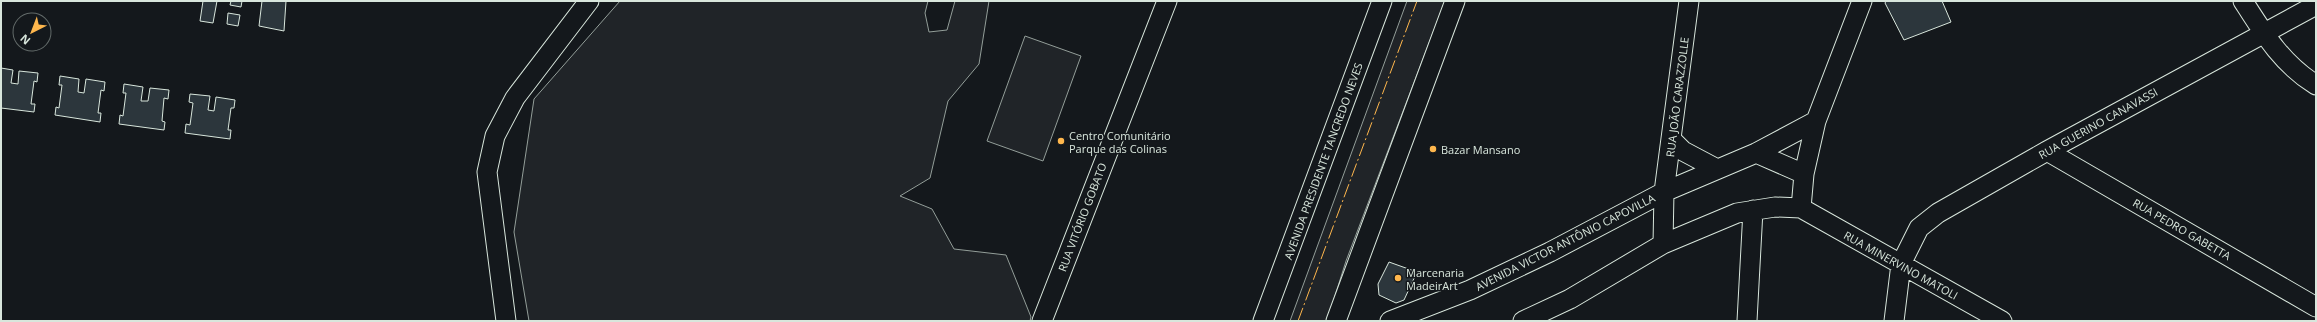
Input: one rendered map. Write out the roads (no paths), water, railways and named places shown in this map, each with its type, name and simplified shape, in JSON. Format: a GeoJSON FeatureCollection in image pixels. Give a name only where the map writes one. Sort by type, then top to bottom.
{"type":"FeatureCollection","features":[{"type":"Feature","properties":{"kind":"street"},"geometry":{"type":"LineString","coordinates":[[506,321],[487,172],[495,136],[515,98],[589,1]]}},
{"type":"Feature","properties":{"kind":"street","name":"RUA VITÓRIO GOBATO"},"geometry":{"type":"LineString","coordinates":[[1042,321],[1167,1]]}},
{"type":"Feature","properties":{"kind":"street","name":"AVENIDA PRESIDENTE TANCREDO NEVES"},"geometry":{"type":"LineString","coordinates":[[1263,321],[1382,1]]}},
{"type":"Feature","properties":{"kind":"street"},"geometry":{"type":"LineString","coordinates":[[1336,321],[1455,1]]}},
{"type":"Feature","properties":{"kind":"street","name":"RUA JOÃO CARAZZOLLE"},"geometry":{"type":"LineString","coordinates":[[1663,244],[1664,192],[1689,1]]}},
{"type":"Feature","properties":{"kind":"street"},"geometry":{"type":"LineString","coordinates":[[1523,321],[1570,299],[1663,244],[1737,213],[1753,210],[1801,208],[1804,174],[1816,121],[1862,1]]}},
{"type":"Feature","properties":{"kind":"street"},"geometry":{"type":"LineString","coordinates":[[2243,1],[2280,57],[2298,74],[2316,85]]}},
{"type":"Feature","properties":{"kind":"street","name":"RUA GUERINO CANAVASSI"},"geometry":{"type":"LineString","coordinates":[[1894,321],[1901,264],[1919,228],[1938,213],[2048,151],[2316,5]]}},
{"type":"Feature","properties":{"kind":"street","name":"AVENIDA VICTOR ANTÔNIO CAPOVILLA"},"geometry":{"type":"LineString","coordinates":[[1390,321],[1470,290],[1543,255],[1664,192],[1756,153],[1816,121]]}},
{"type":"Feature","properties":{"kind":"street"},"geometry":{"type":"LineString","coordinates":[[1672,140],[1682,151],[1717,169]]}},
{"type":"Feature","properties":{"kind":"street","name":"RUA PEDRO GABETTA"},"geometry":{"type":"LineString","coordinates":[[2048,151],[2316,307]]}},
{"type":"Feature","properties":{"kind":"street"},"geometry":{"type":"LineString","coordinates":[[1756,153],[1804,174]]}},
{"type":"Feature","properties":{"kind":"street","name":"RUA MINERVINO MATOLI"},"geometry":{"type":"LineString","coordinates":[[1801,208],[2002,321]]}},
{"type":"Feature","properties":{"kind":"street"},"geometry":{"type":"LineString","coordinates":[[1746,321],[1753,210]]}},
{"type":"Feature","properties":{"kind":"place","name":"Centro Comunitário Parque das Colinas"},"geometry":{"type":"Point","coordinates":[1061,141]}},
{"type":"Feature","properties":{"kind":"place","name":"Bazar Mansano"},"geometry":{"type":"Point","coordinates":[1433,149]}},
{"type":"Feature","properties":{"kind":"place","name":"Marcenaria MadeirArt"},"geometry":{"type":"Point","coordinates":[1398,278]}}]}
